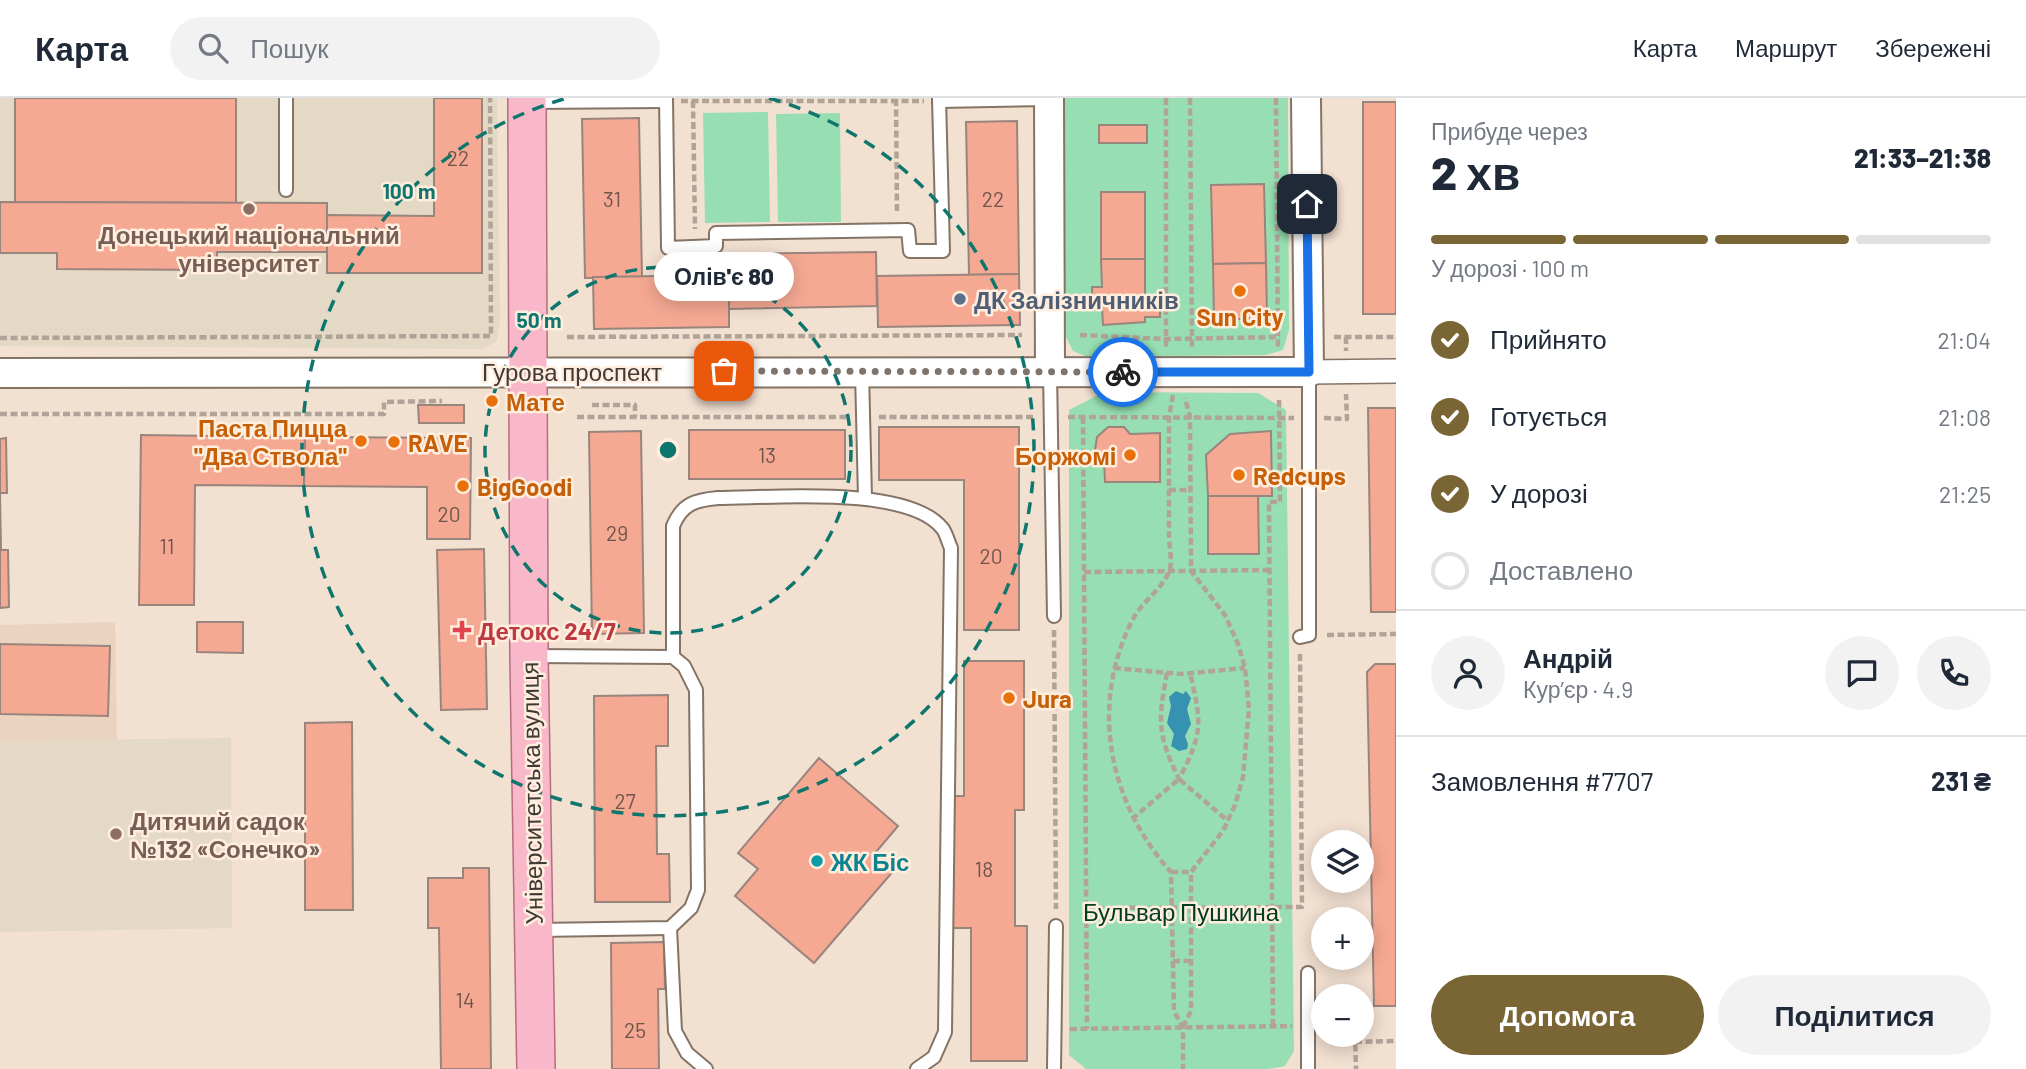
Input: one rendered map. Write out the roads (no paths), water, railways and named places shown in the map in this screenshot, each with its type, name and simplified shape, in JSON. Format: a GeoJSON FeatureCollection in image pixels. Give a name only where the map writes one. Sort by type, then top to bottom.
{"type":"FeatureCollection","features":[{"type":"Feature","properties":{"kind":"main road","name":"Університетська вулиця"},"geometry":{"type":"LineString","coordinates":[[527,100],[529,656],[536,1069]]}},
{"type":"Feature","properties":{"kind":"street"},"geometry":{"type":"LineString","coordinates":[[1306,98],[1309,372]]}},
{"type":"Feature","properties":{"kind":"street"},"geometry":{"type":"LineString","coordinates":[[1049,99],[1050,372]]}},
{"type":"Feature","properties":{"kind":"street","name":"Гурова проспект"},"geometry":{"type":"LineString","coordinates":[[0,373],[1396,371]]}},
{"type":"Feature","properties":{"kind":"lane"},"geometry":{"type":"LineString","coordinates":[[286,98],[286,190]]}},
{"type":"Feature","properties":{"kind":"lane"},"geometry":{"type":"LineString","coordinates":[[527,100],[666,99],[668,248],[716,246],[716,233],[908,230],[910,251],[943,251],[939,99],[1049,99]]}},
{"type":"Feature","properties":{"kind":"lane"},"geometry":{"type":"LineString","coordinates":[[862,371],[865,498]]}},
{"type":"Feature","properties":{"kind":"lane"},"geometry":{"type":"LineString","coordinates":[[1050,372],[1054,615]]}},
{"type":"Feature","properties":{"kind":"lane"},"geometry":{"type":"LineString","coordinates":[[1305,636],[1309,372]]}},
{"type":"Feature","properties":{"kind":"lane"},"geometry":{"type":"LineString","coordinates":[[673,657],[673,526],[679,510],[697,499],[865,498],[904,505],[924,514],[943,528],[951,548],[945,1032],[934,1057],[917,1069]]}},
{"type":"Feature","properties":{"kind":"lane"},"geometry":{"type":"LineString","coordinates":[[529,656],[673,657],[684,666],[696,690],[698,890],[691,908],[670,928],[534,930]]}},
{"type":"Feature","properties":{"kind":"lane"},"geometry":{"type":"LineString","coordinates":[[1054,1069],[1056,926]]}},
{"type":"Feature","properties":{"kind":"lane"},"geometry":{"type":"LineString","coordinates":[[670,928],[675,1031],[687,1053],[706,1069]]}},
{"type":"Feature","properties":{"kind":"lane"},"geometry":{"type":"LineString","coordinates":[[1308,973],[1308,1069]]}},
{"type":"Feature","properties":{"kind":"water"},"geometry":{"type":"Polygon","coordinates":[[[1176,691],[1183,694],[1186,691],[1191,698],[1187,709],[1191,724],[1185,736],[1187,749],[1179,751],[1171,746],[1174,734],[1167,723],[1171,706],[1169,697],[1176,691]]]}},
{"type":"Feature","properties":{"kind":"place","name":"Донецький національний університет"},"geometry":{"type":"Point","coordinates":[249,209]}},
{"type":"Feature","properties":{"kind":"place","name":"Sun City"},"geometry":{"type":"Point","coordinates":[1240,291]}},
{"type":"Feature","properties":{"kind":"place","name":"ДК Залізничників"},"geometry":{"type":"Point","coordinates":[960,299]}},
{"type":"Feature","properties":{"kind":"place","name":"Олів'є 80"},"geometry":{"type":"Point","coordinates":[724,371]}},
{"type":"Feature","properties":{"kind":"place","name":"Мате"},"geometry":{"type":"Point","coordinates":[492,401]}},
{"type":"Feature","properties":{"kind":"place","name":"Паста Пицца \"Два Ствола\""},"geometry":{"type":"Point","coordinates":[361,441]}},
{"type":"Feature","properties":{"kind":"place","name":"RAVE"},"geometry":{"type":"Point","coordinates":[394,442]}},
{"type":"Feature","properties":{"kind":"place","name":"Боржомi"},"geometry":{"type":"Point","coordinates":[1130,455]}},
{"type":"Feature","properties":{"kind":"place","name":"Redcups"},"geometry":{"type":"Point","coordinates":[1239,475]}},
{"type":"Feature","properties":{"kind":"place","name":"BigGoodi"},"geometry":{"type":"Point","coordinates":[463,486]}},
{"type":"Feature","properties":{"kind":"place","name":"Детокс 24/7"},"geometry":{"type":"Point","coordinates":[462,630]}},
{"type":"Feature","properties":{"kind":"place","name":"Jura"},"geometry":{"type":"Point","coordinates":[1009,698]}},
{"type":"Feature","properties":{"kind":"place","name":"Дитячий садок №132 «Сонечко»"},"geometry":{"type":"Point","coordinates":[116,834]}},
{"type":"Feature","properties":{"kind":"place","name":"ЖК Біс"},"geometry":{"type":"Point","coordinates":[817,861]}},
{"type":"Feature","properties":{"kind":"park label","name":"Бульвар Пушкина"},"geometry":{"type":"Point","coordinates":[1181,911]}}]}
